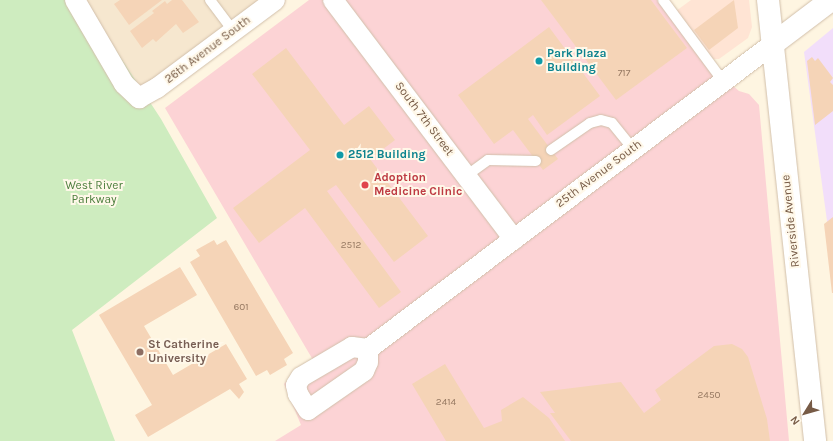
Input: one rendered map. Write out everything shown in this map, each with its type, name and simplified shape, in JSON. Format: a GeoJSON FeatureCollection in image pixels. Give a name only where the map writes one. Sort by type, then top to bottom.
{"type":"FeatureCollection","features":[{"type":"Feature","properties":{"kind":"street","name":"26th Avenue South"},"geometry":{"type":"LineString","coordinates":[[75,0],[124,84],[139,98],[157,88],[275,0]]}},
{"type":"Feature","properties":{"kind":"street","name":"South 7th Street"},"geometry":{"type":"LineString","coordinates":[[333,0],[514,239]]}},
{"type":"Feature","properties":{"kind":"street","name":"Riverside Avenue"},"geometry":{"type":"LineString","coordinates":[[768,0],[815,441]]}},
{"type":"Feature","properties":{"kind":"street","name":"25th Avenue South"},"geometry":{"type":"LineString","coordinates":[[368,349],[831,0]]}},
{"type":"Feature","properties":{"kind":"lane"},"geometry":{"type":"LineString","coordinates":[[210,0],[233,31]]}},
{"type":"Feature","properties":{"kind":"lane"},"geometry":{"type":"LineString","coordinates":[[663,0],[723,81]]}},
{"type":"Feature","properties":{"kind":"lane"},"geometry":{"type":"LineString","coordinates":[[551,150],[590,123],[601,120],[612,124],[633,149]]}},
{"type":"Feature","properties":{"kind":"lane"},"geometry":{"type":"LineString","coordinates":[[466,176],[488,160],[536,161]]}},
{"type":"Feature","properties":{"kind":"shaded area"},"geometry":{"type":"Polygon","coordinates":[[[83,0],[266,0],[144,93],[83,0]]]}},
{"type":"Feature","properties":{"kind":"shaded area"},"geometry":{"type":"Polygon","coordinates":[[[309,0],[657,0],[703,60],[739,91],[749,94],[759,105],[789,441],[275,441],[301,425],[284,384],[296,371],[313,360],[165,108],[309,0]]]}},
{"type":"Feature","properties":{"kind":"shaded area"},"geometry":{"type":"Polygon","coordinates":[[[691,0],[749,0],[752,27],[748,38],[719,59],[713,59],[676,11],[691,0]]]}},
{"type":"Feature","properties":{"kind":"shaded area"},"geometry":{"type":"Polygon","coordinates":[[[833,28],[833,265],[804,52],[833,28]]]}},
{"type":"Feature","properties":{"kind":"green space","name":"West River Parkway"},"geometry":{"type":"Polygon","coordinates":[[[0,0],[83,0],[161,119],[217,218],[72,330],[115,441],[0,441],[0,0]]]}},
{"type":"Feature","properties":{"kind":"building"},"geometry":{"type":"Polygon","coordinates":[[[120,0],[162,0],[129,25],[114,4],[120,0]]]}},
{"type":"Feature","properties":{"kind":"building"},"geometry":{"type":"Polygon","coordinates":[[[172,0],[182,0],[199,22],[183,33],[176,24],[156,42],[153,39],[142,48],[130,31],[154,13],[152,11],[165,1],[167,4],[172,0]]]}},
{"type":"Feature","properties":{"kind":"building"},"geometry":{"type":"Polygon","coordinates":[[[541,0],[651,0],[687,48],[616,100],[541,0]]]}},
{"type":"Feature","properties":{"kind":"building"},"geometry":{"type":"Polygon","coordinates":[[[734,0],[738,28],[709,50],[694,30],[734,0]]]}},
{"type":"Feature","properties":{"kind":"building","name":"Park Plaza Building"},"geometry":{"type":"Polygon","coordinates":[[[549,27],[600,96],[547,135],[533,115],[528,119],[558,159],[543,170],[513,130],[494,144],[458,95],[549,27]]]}},
{"type":"Feature","properties":{"kind":"building","name":"2512 Building"},"geometry":{"type":"Polygon","coordinates":[[[286,48],[344,125],[369,106],[395,140],[370,159],[428,236],[394,262],[336,185],[327,191],[401,292],[379,308],[305,208],[259,243],[233,208],[310,150],[252,74],[286,48]]]}},
{"type":"Feature","properties":{"kind":"building"},"geometry":{"type":"Polygon","coordinates":[[[812,57],[815,61],[818,58],[833,78],[830,82],[833,85],[833,111],[815,125],[807,61],[812,57]]]}},
{"type":"Feature","properties":{"kind":"building"},"geometry":{"type":"Polygon","coordinates":[[[833,217],[833,293],[832,293],[824,224],[833,217]]]}},
{"type":"Feature","properties":{"kind":"building"},"geometry":{"type":"Polygon","coordinates":[[[214,240],[217,245],[226,240],[293,353],[284,359],[287,365],[270,375],[267,370],[256,376],[190,262],[200,256],[196,250],[214,240]]]}},
{"type":"Feature","properties":{"kind":"building","name":"St Catherine University"},"geometry":{"type":"Polygon","coordinates":[[[180,267],[197,295],[144,326],[173,375],[226,344],[247,379],[239,384],[244,392],[239,399],[230,389],[148,437],[135,415],[152,405],[99,315],[180,267]]]}},
{"type":"Feature","properties":{"kind":"building"},"geometry":{"type":"Polygon","coordinates":[[[732,344],[742,349],[748,357],[767,419],[770,441],[571,441],[550,413],[555,413],[540,392],[621,382],[644,413],[661,400],[655,390],[714,346],[732,344]]]}},
{"type":"Feature","properties":{"kind":"building"},"geometry":{"type":"Polygon","coordinates":[[[445,364],[484,428],[502,421],[501,410],[523,397],[549,418],[565,441],[446,441],[412,384],[445,364]]]}},
{"type":"Feature","properties":{"kind":"place","name":"Park Plaza Building"},"geometry":{"type":"Point","coordinates":[539,61]}},
{"type":"Feature","properties":{"kind":"place","name":"2512 Building"},"geometry":{"type":"Point","coordinates":[340,155]}},
{"type":"Feature","properties":{"kind":"place","name":"Adoption Medicine Clinic"},"geometry":{"type":"Point","coordinates":[365,185]}},
{"type":"Feature","properties":{"kind":"place","name":"St Catherine University"},"geometry":{"type":"Point","coordinates":[140,352]}}]}
